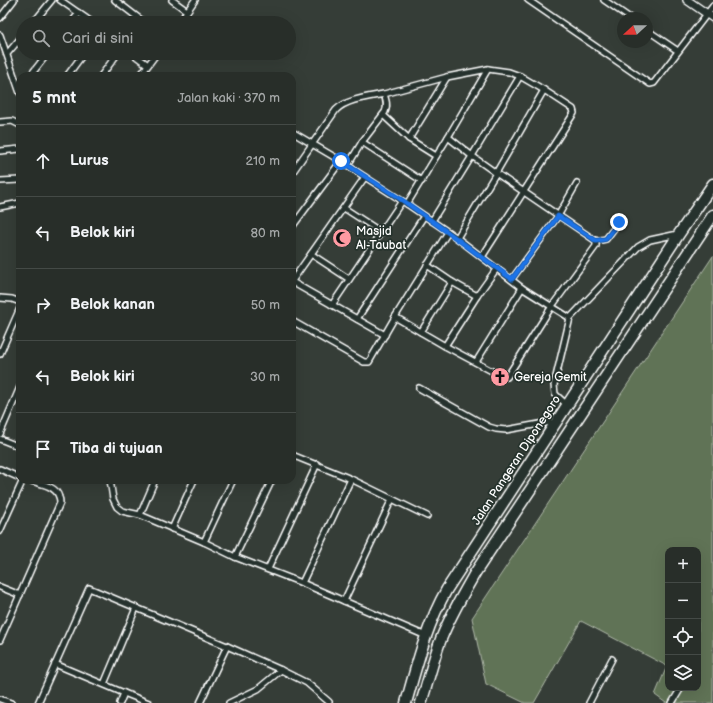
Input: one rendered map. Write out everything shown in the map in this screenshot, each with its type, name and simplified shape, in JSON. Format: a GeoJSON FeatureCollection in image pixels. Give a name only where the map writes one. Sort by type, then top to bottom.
{"type":"FeatureCollection","features":[{"type":"Feature","properties":{"kind":"highway","name":"Jalan Pangeran Diponegoro"},"geometry":{"type":"LineString","coordinates":[[406,703],[426,636],[440,602],[463,564],[713,184]]}},
{"type":"Feature","properties":{"kind":"highway"},"geometry":{"type":"LineString","coordinates":[[421,703],[441,640],[464,591],[495,542],[713,215]]}},
{"type":"Feature","properties":{"kind":"highway"},"geometry":{"type":"LineString","coordinates":[[645,286],[659,295]]}},
{"type":"Feature","properties":{"kind":"highway"},"geometry":{"type":"LineString","coordinates":[[484,532],[495,542]]}},
{"type":"Feature","properties":{"kind":"street"},"geometry":{"type":"LineString","coordinates":[[0,18],[14,0]]}},
{"type":"Feature","properties":{"kind":"street"},"geometry":{"type":"LineString","coordinates":[[39,16],[52,0]]}},
{"type":"Feature","properties":{"kind":"street"},"geometry":{"type":"LineString","coordinates":[[60,0],[83,16]]}},
{"type":"Feature","properties":{"kind":"street"},"geometry":{"type":"LineString","coordinates":[[115,0],[136,16]]}},
{"type":"Feature","properties":{"kind":"street"},"geometry":{"type":"LineString","coordinates":[[172,0],[187,11]]}},
{"type":"Feature","properties":{"kind":"street"},"geometry":{"type":"LineString","coordinates":[[184,16],[196,0]]}},
{"type":"Feature","properties":{"kind":"street"},"geometry":{"type":"LineString","coordinates":[[528,0],[650,84],[654,83],[678,51],[710,16],[713,6]]}},
{"type":"Feature","properties":{"kind":"street"},"geometry":{"type":"LineString","coordinates":[[604,0],[621,12]]}},
{"type":"Feature","properties":{"kind":"street"},"geometry":{"type":"LineString","coordinates":[[687,0],[710,16]]}},
{"type":"Feature","properties":{"kind":"street"},"geometry":{"type":"LineString","coordinates":[[653,34],[678,51]]}},
{"type":"Feature","properties":{"kind":"street"},"geometry":{"type":"LineString","coordinates":[[0,35],[16,80]]}},
{"type":"Feature","properties":{"kind":"street"},"geometry":{"type":"LineString","coordinates":[[7,54],[16,43]]}},
{"type":"Feature","properties":{"kind":"street"},"geometry":{"type":"LineString","coordinates":[[33,72],[43,60]]}},
{"type":"Feature","properties":{"kind":"street"},"geometry":{"type":"LineString","coordinates":[[70,72],[79,60]]}},
{"type":"Feature","properties":{"kind":"street"},"geometry":{"type":"LineString","coordinates":[[104,72],[113,60]]}},
{"type":"Feature","properties":{"kind":"street"},"geometry":{"type":"LineString","coordinates":[[141,60],[148,65]]}},
{"type":"Feature","properties":{"kind":"street"},"geometry":{"type":"LineString","coordinates":[[143,72],[152,60]]}},
{"type":"Feature","properties":{"kind":"street"},"geometry":{"type":"LineString","coordinates":[[332,305],[381,232],[422,181],[488,69]]}},
{"type":"Feature","properties":{"kind":"street"},"geometry":{"type":"LineString","coordinates":[[296,167],[340,106],[447,77],[488,69],[509,72],[520,76],[571,107],[574,113],[482,257]]}},
{"type":"Feature","properties":{"kind":"street"},"geometry":{"type":"LineString","coordinates":[[432,221],[520,76]]}},
{"type":"Feature","properties":{"kind":"street"},"geometry":{"type":"LineString","coordinates":[[409,139],[447,77]]}},
{"type":"Feature","properties":{"kind":"street"},"geometry":{"type":"LineString","coordinates":[[456,238],[544,90]]}},
{"type":"Feature","properties":{"kind":"street"},"geometry":{"type":"LineString","coordinates":[[348,165],[362,142],[387,109],[384,94]]}},
{"type":"Feature","properties":{"kind":"street"},"geometry":{"type":"LineString","coordinates":[[383,115],[409,139],[436,156]]}},
{"type":"Feature","properties":{"kind":"street"},"geometry":{"type":"LineString","coordinates":[[0,122],[12,121],[16,122]]}},
{"type":"Feature","properties":{"kind":"street"},"geometry":{"type":"LineString","coordinates":[[296,134],[348,165],[405,202],[512,279],[522,288],[570,318]]}},
{"type":"Feature","properties":{"kind":"street"},"geometry":{"type":"LineString","coordinates":[[448,137],[496,173],[596,241],[606,239],[619,222]]}},
{"type":"Feature","properties":{"kind":"street"},"geometry":{"type":"LineString","coordinates":[[362,142],[422,181]]}},
{"type":"Feature","properties":{"kind":"street"},"geometry":{"type":"LineString","coordinates":[[0,151],[16,149]]}},
{"type":"Feature","properties":{"kind":"street"},"geometry":{"type":"LineString","coordinates":[[296,222],[341,161]]}},
{"type":"Feature","properties":{"kind":"street"},"geometry":{"type":"LineString","coordinates":[[296,276],[365,177]]}},
{"type":"Feature","properties":{"kind":"street"},"geometry":{"type":"LineString","coordinates":[[0,181],[16,180]]}},
{"type":"Feature","properties":{"kind":"street"},"geometry":{"type":"LineString","coordinates":[[512,279],[558,216],[577,183]]}},
{"type":"Feature","properties":{"kind":"street"},"geometry":{"type":"LineString","coordinates":[[0,207],[16,204]]}},
{"type":"Feature","properties":{"kind":"street"},"geometry":{"type":"LineString","coordinates":[[344,208],[381,232]]}},
{"type":"Feature","properties":{"kind":"street"},"geometry":{"type":"LineString","coordinates":[[357,319],[424,216]]}},
{"type":"Feature","properties":{"kind":"street"},"geometry":{"type":"LineString","coordinates":[[296,323],[367,363],[448,232]]}},
{"type":"Feature","properties":{"kind":"street"},"geometry":{"type":"LineString","coordinates":[[567,405],[555,394],[554,385],[570,318],[638,247],[650,240],[679,234]]}},
{"type":"Feature","properties":{"kind":"street"},"geometry":{"type":"LineString","coordinates":[[395,317],[445,346],[503,377],[507,377],[552,306],[596,246],[596,241]]}},
{"type":"Feature","properties":{"kind":"street"},"geometry":{"type":"LineString","coordinates":[[311,254],[349,279]]}},
{"type":"Feature","properties":{"kind":"street"},"geometry":{"type":"LineString","coordinates":[[427,265],[452,282],[477,296]]}},
{"type":"Feature","properties":{"kind":"street"},"geometry":{"type":"LineString","coordinates":[[445,346],[497,268]]}},
{"type":"Feature","properties":{"kind":"street"},"geometry":{"type":"LineString","coordinates":[[421,332],[452,282]]}},
{"type":"Feature","properties":{"kind":"street"},"geometry":{"type":"LineString","coordinates":[[296,284],[385,336]]}},
{"type":"Feature","properties":{"kind":"street"},"geometry":{"type":"LineString","coordinates":[[476,362],[522,288]]}},
{"type":"Feature","properties":{"kind":"street"},"geometry":{"type":"LineString","coordinates":[[0,298],[16,300]]}},
{"type":"Feature","properties":{"kind":"street"},"geometry":{"type":"LineString","coordinates":[[0,354],[16,317]]}},
{"type":"Feature","properties":{"kind":"street"},"geometry":{"type":"LineString","coordinates":[[419,388],[489,427],[496,429],[506,430],[556,422]]}},
{"type":"Feature","properties":{"kind":"street"},"geometry":{"type":"LineString","coordinates":[[0,434],[16,396]]}},
{"type":"Feature","properties":{"kind":"street"},"geometry":{"type":"LineString","coordinates":[[0,439],[16,445]]}},
{"type":"Feature","properties":{"kind":"street"},"geometry":{"type":"LineString","coordinates":[[296,456],[351,479],[427,516]]}},
{"type":"Feature","properties":{"kind":"street"},"geometry":{"type":"LineString","coordinates":[[268,569],[317,464]]}},
{"type":"Feature","properties":{"kind":"street"},"geometry":{"type":"LineString","coordinates":[[0,469],[16,476]]}},
{"type":"Feature","properties":{"kind":"street"},"geometry":{"type":"LineString","coordinates":[[302,583],[351,479]]}},
{"type":"Feature","properties":{"kind":"street"},"geometry":{"type":"LineString","coordinates":[[0,531],[21,484]]}},
{"type":"Feature","properties":{"kind":"street"},"geometry":{"type":"LineString","coordinates":[[0,640],[60,503],[60,497],[54,490],[41,484]]}},
{"type":"Feature","properties":{"kind":"street"},"geometry":{"type":"LineString","coordinates":[[111,484],[116,507],[122,511],[140,515],[235,557],[344,600],[426,636]]}},
{"type":"Feature","properties":{"kind":"street"},"geometry":{"type":"LineString","coordinates":[[140,515],[153,484]]}},
{"type":"Feature","properties":{"kind":"street"},"geometry":{"type":"LineString","coordinates":[[172,529],[192,484]]}},
{"type":"Feature","properties":{"kind":"street"},"geometry":{"type":"LineString","coordinates":[[204,542],[231,484]]}},
{"type":"Feature","properties":{"kind":"street"},"geometry":{"type":"LineString","coordinates":[[235,557],[270,484]]}},
{"type":"Feature","properties":{"kind":"street"},"geometry":{"type":"LineString","coordinates":[[344,600],[392,499]]}},
{"type":"Feature","properties":{"kind":"street"},"geometry":{"type":"LineString","coordinates":[[0,587],[20,595]]}},
{"type":"Feature","properties":{"kind":"street"},"geometry":{"type":"LineString","coordinates":[[38,703],[89,588],[281,670],[307,683],[328,703],[335,703]]}},
{"type":"Feature","properties":{"kind":"street"},"geometry":{"type":"LineString","coordinates":[[104,684],[136,608]]}},
{"type":"Feature","properties":{"kind":"street"},"geometry":{"type":"LineString","coordinates":[[200,703],[227,646]]}},
{"type":"Feature","properties":{"kind":"street"},"geometry":{"type":"LineString","coordinates":[[589,703],[612,659]]}},
{"type":"Feature","properties":{"kind":"street"},"geometry":{"type":"LineString","coordinates":[[55,664],[149,703]]}},
{"type":"Feature","properties":{"kind":"street"},"geometry":{"type":"LineString","coordinates":[[229,703],[258,689],[281,670]]}},
{"type":"Feature","properties":{"kind":"street"},"geometry":{"type":"LineString","coordinates":[[672,703],[679,691]]}},
{"type":"Feature","properties":{"kind":"street"},"geometry":{"type":"LineString","coordinates":[[120,703],[124,693]]}},
{"type":"Feature","properties":{"kind":"street"},"geometry":{"type":"LineString","coordinates":[[0,699],[10,703]]}},
{"type":"Feature","properties":{"kind":"green space"},"geometry":{"type":"Polygon","coordinates":[[[713,256],[713,703],[666,703],[655,695],[665,671],[665,691],[701,691],[701,547],[665,547],[665,665],[581,621],[534,703],[525,703],[486,684],[472,618],[713,256]]]}},
{"type":"Feature","properties":{"kind":"place","name":"Masjid Al-Taubat"},"geometry":{"type":"Point","coordinates":[342,238]}},
{"type":"Feature","properties":{"kind":"place","name":"Gereja Gemit"},"geometry":{"type":"Point","coordinates":[500,377]}},
{"type":"Feature","properties":{"kind":"route"},"geometry":{"type":"LineString","coordinates":[[341,161],[448,232],[512,279],[558,216],[596,241],[606,239],[619,222]]}}]}
